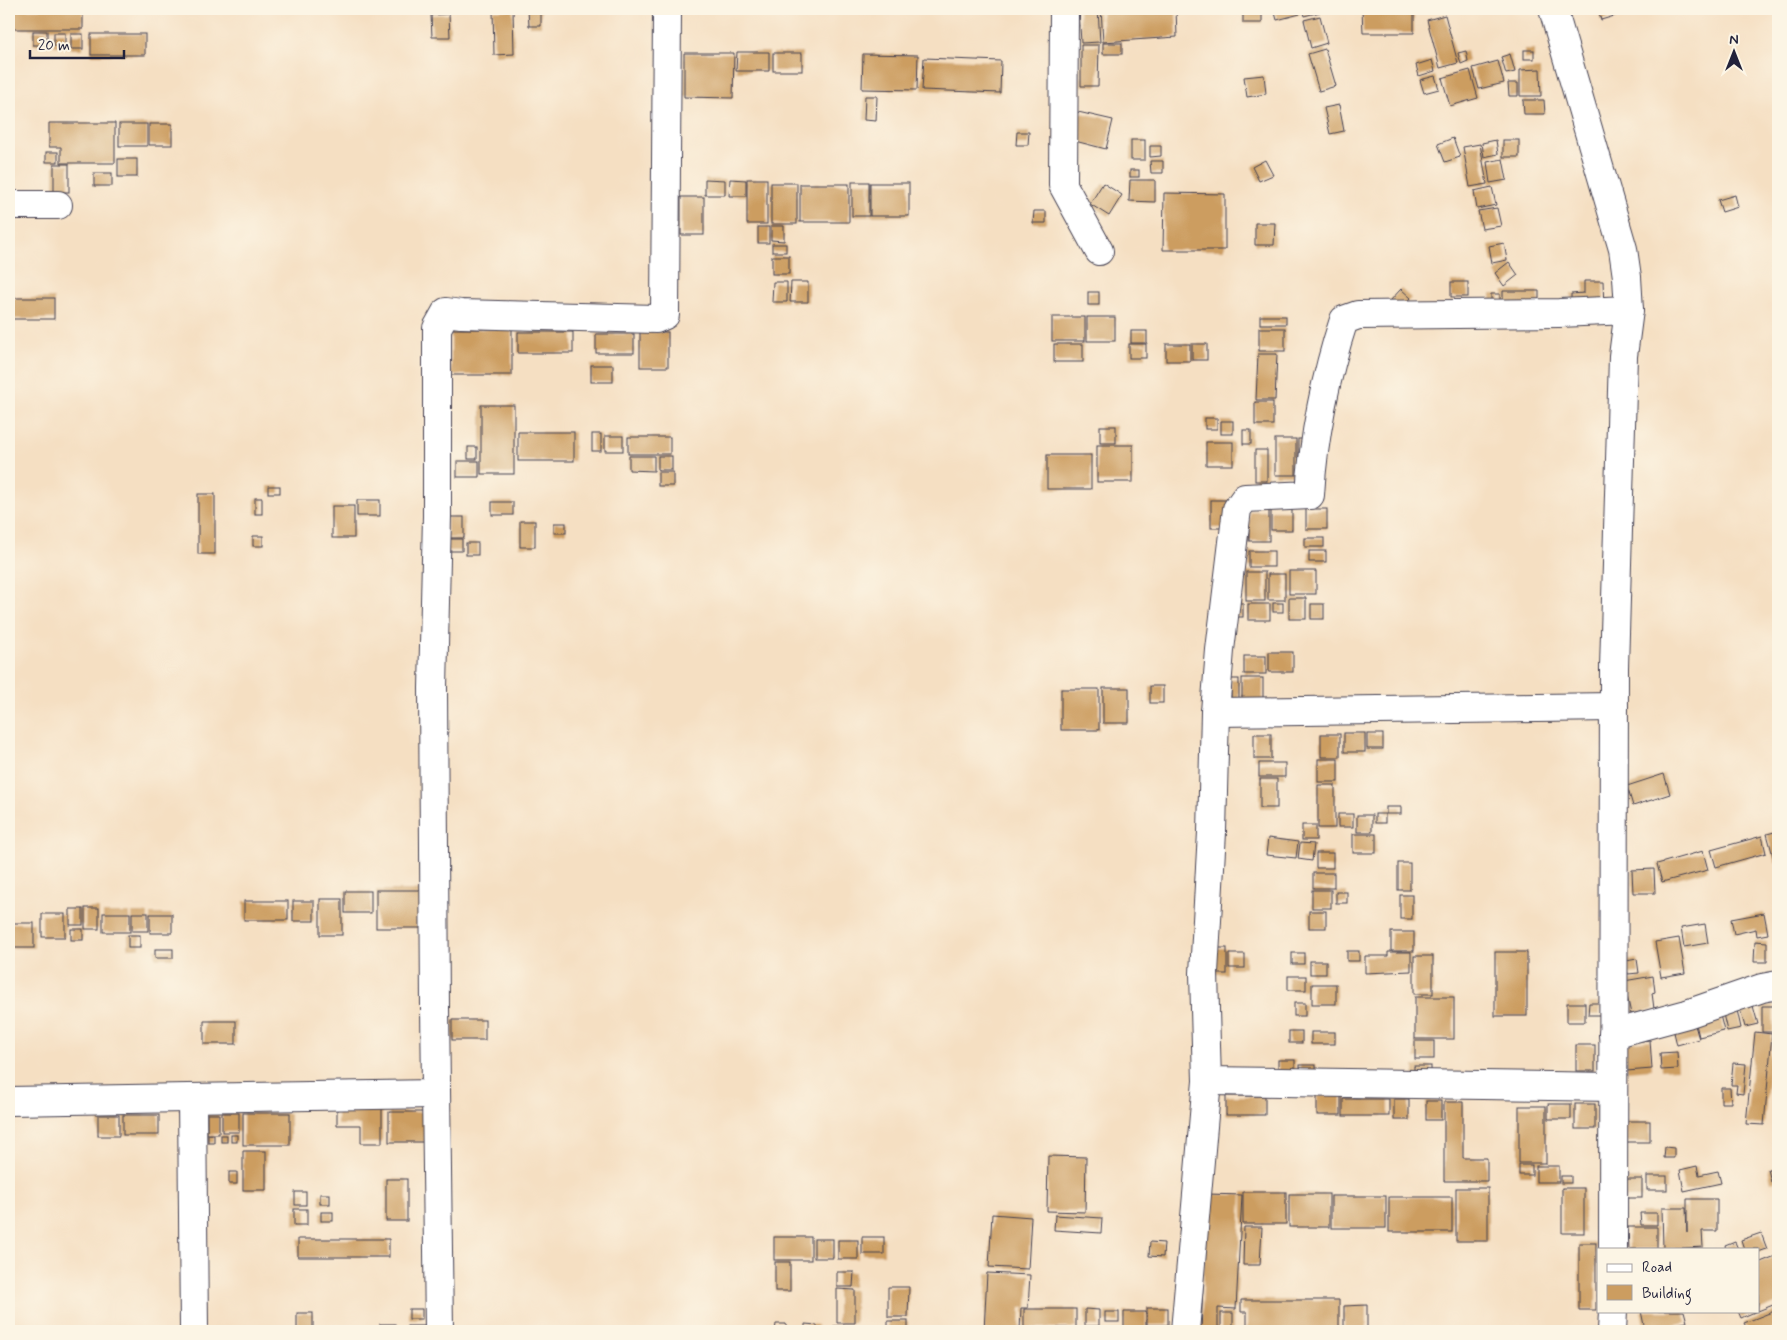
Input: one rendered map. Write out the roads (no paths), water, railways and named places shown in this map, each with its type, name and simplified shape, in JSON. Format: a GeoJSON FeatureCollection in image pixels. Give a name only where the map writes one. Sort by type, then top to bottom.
{"type":"FeatureCollection","features":[{"type":"Feature","properties":{"kind":"street"},"geometry":{"type":"LineString","coordinates":[[439,1331],[433,688],[437,516],[437,328],[446,312],[656,319],[665,315],[667,9]]}},
{"type":"Feature","properties":{"kind":"street"},"geometry":{"type":"LineString","coordinates":[[1064,9],[1063,185],[1099,252]]}},
{"type":"Feature","properties":{"kind":"street"},"geometry":{"type":"LineString","coordinates":[[1553,9],[1623,249],[1628,277],[1629,310],[1623,356],[1614,707],[1613,1248]]}},
{"type":"Feature","properties":{"kind":"street"},"geometry":{"type":"LineString","coordinates":[[9,205],[58,205]]}},
{"type":"Feature","properties":{"kind":"street"},"geometry":{"type":"LineString","coordinates":[[1185,1331],[1208,1081],[1204,973],[1212,832],[1215,712],[1220,650],[1237,509],[1245,498],[1310,495],[1312,463],[1333,353],[1344,320],[1358,316],[1629,310]]}},
{"type":"Feature","properties":{"kind":"street"},"geometry":{"type":"LineString","coordinates":[[1215,712],[1614,707]]}},
{"type":"Feature","properties":{"kind":"street"},"geometry":{"type":"LineString","coordinates":[[1613,1034],[1687,1014],[1762,988],[1778,985]]}},
{"type":"Feature","properties":{"kind":"street"},"geometry":{"type":"LineString","coordinates":[[1208,1081],[1613,1087]]}},
{"type":"Feature","properties":{"kind":"street"},"geometry":{"type":"LineString","coordinates":[[9,1101],[436,1094]]}},
{"type":"Feature","properties":{"kind":"street"},"geometry":{"type":"LineString","coordinates":[[192,1098],[194,1331]]}},
{"type":"Feature","properties":{"kind":"street"},"geometry":{"type":"LineString","coordinates":[[1612,1331],[1613,1312]]}}]}
